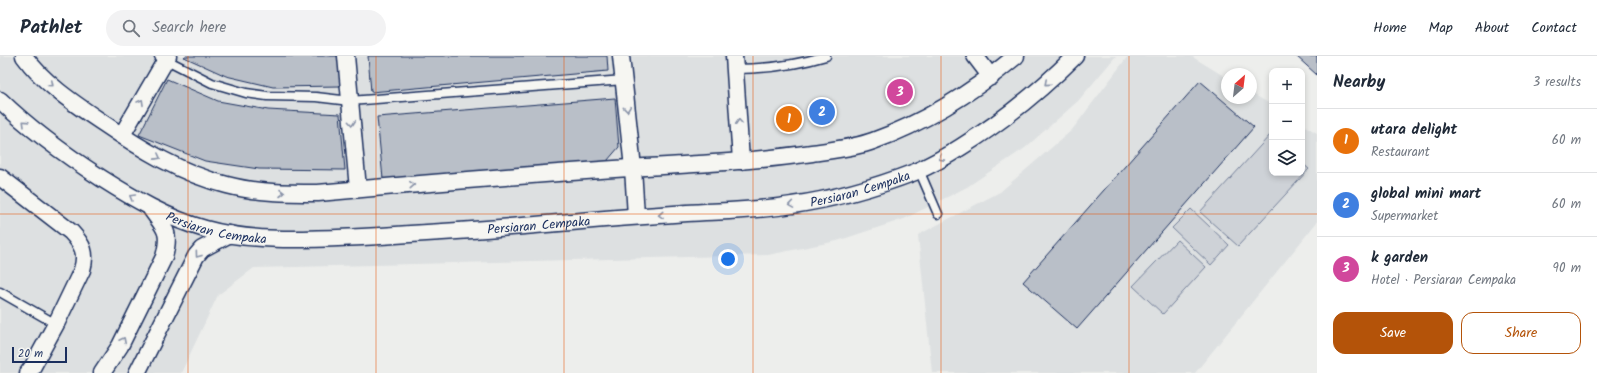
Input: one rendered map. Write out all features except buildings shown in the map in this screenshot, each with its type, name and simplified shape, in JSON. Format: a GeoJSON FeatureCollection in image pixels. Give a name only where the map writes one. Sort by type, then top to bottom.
{"type":"FeatureCollection","features":[{"type":"Feature","properties":{"kind":"street"},"geometry":{"type":"LineString","coordinates":[[24,56],[43,77],[66,97],[122,136],[172,165],[201,177],[228,185],[272,192],[318,193],[741,161],[834,150],[872,142],[932,115],[963,97],[991,77],[1016,56]]}},
{"type":"Feature","properties":{"kind":"street"},"geometry":{"type":"LineString","coordinates":[[346,56],[358,189]]}},
{"type":"Feature","properties":{"kind":"street"},"geometry":{"type":"LineString","coordinates":[[621,56],[633,168],[636,216]]}},
{"type":"Feature","properties":{"kind":"street"},"geometry":{"type":"LineString","coordinates":[[975,56],[991,77]]}},
{"type":"Feature","properties":{"kind":"street","name":"Persiaran Cempaka"},"geometry":{"type":"LineString","coordinates":[[0,100],[31,129],[75,161],[128,195],[152,208],[206,230],[276,239],[308,239],[463,232],[636,216],[768,208],[816,201],[858,190],[919,170],[981,134],[1020,107],[1053,79],[1075,56]]}},
{"type":"Feature","properties":{"kind":"street"},"geometry":{"type":"LineString","coordinates":[[122,136],[164,57]]}},
{"type":"Feature","properties":{"kind":"street"},"geometry":{"type":"LineString","coordinates":[[735,62],[741,161]]}},
{"type":"Feature","properties":{"kind":"street"},"geometry":{"type":"LineString","coordinates":[[0,177],[71,232],[80,242],[84,252],[82,270],[56,324],[28,373]]}},
{"type":"Feature","properties":{"kind":"street"},"geometry":{"type":"LineString","coordinates":[[102,373],[120,346],[164,257],[168,243],[167,234],[152,208]]}},
{"type":"Feature","properties":{"kind":"street"},"geometry":{"type":"LineString","coordinates":[[138,373],[196,256],[202,249],[230,234]]}},
{"type":"Feature","properties":{"kind":"lane"},"geometry":{"type":"LineString","coordinates":[[735,62],[767,68],[826,56]]}},
{"type":"Feature","properties":{"kind":"lane"},"geometry":{"type":"LineString","coordinates":[[164,57],[212,83],[246,93],[267,96],[316,97],[350,101],[624,80]]}},
{"type":"Feature","properties":{"kind":"lane"},"geometry":{"type":"LineString","coordinates":[[919,170],[938,214]]}},
{"type":"Feature","properties":{"kind":"lane"},"geometry":{"type":"LineString","coordinates":[[0,292],[56,324]]}},
{"type":"Feature","properties":{"kind":"shaded area"},"geometry":{"type":"Polygon","coordinates":[[[0,56],[1116,56],[1078,101],[1025,148],[967,187],[904,219],[837,241],[768,255],[254,268],[218,295],[181,373],[0,373],[0,56]]]}},
{"type":"Feature","properties":{"kind":"shaded area"},"geometry":{"type":"Polygon","coordinates":[[[1128,56],[1191,56],[1221,74],[1221,104],[1257,104],[1257,96],[1269,103],[1269,176],[1305,176],[1305,126],[1317,133],[1317,222],[1195,373],[932,373],[918,235],[1000,192],[1072,130],[1128,56]]]}},
{"type":"Feature","properties":{"kind":"shaded area"},"geometry":{"type":"Polygon","coordinates":[[[1269,136],[1269,176],[1303,176],[1238,246],[1200,212],[1269,136]]]}},
{"type":"Feature","properties":{"kind":"shaded area"},"geometry":{"type":"Polygon","coordinates":[[[1305,166],[1309,169],[1305,173],[1305,166]]]}},
{"type":"Feature","properties":{"kind":"shaded area"},"geometry":{"type":"Polygon","coordinates":[[[1191,209],[1229,245],[1211,265],[1172,228],[1191,209]]]}},
{"type":"Feature","properties":{"kind":"shaded area"},"geometry":{"type":"Polygon","coordinates":[[[1177,240],[1206,267],[1163,314],[1133,286],[1177,240]]]}},
{"type":"Feature","properties":{"kind":"place","name":"k garden"},"geometry":{"type":"Point","coordinates":[900,92]}},
{"type":"Feature","properties":{"kind":"place","name":"global mini mart"},"geometry":{"type":"Point","coordinates":[822,112]}},
{"type":"Feature","properties":{"kind":"place","name":"utara delight"},"geometry":{"type":"Point","coordinates":[789,119]}}]}
